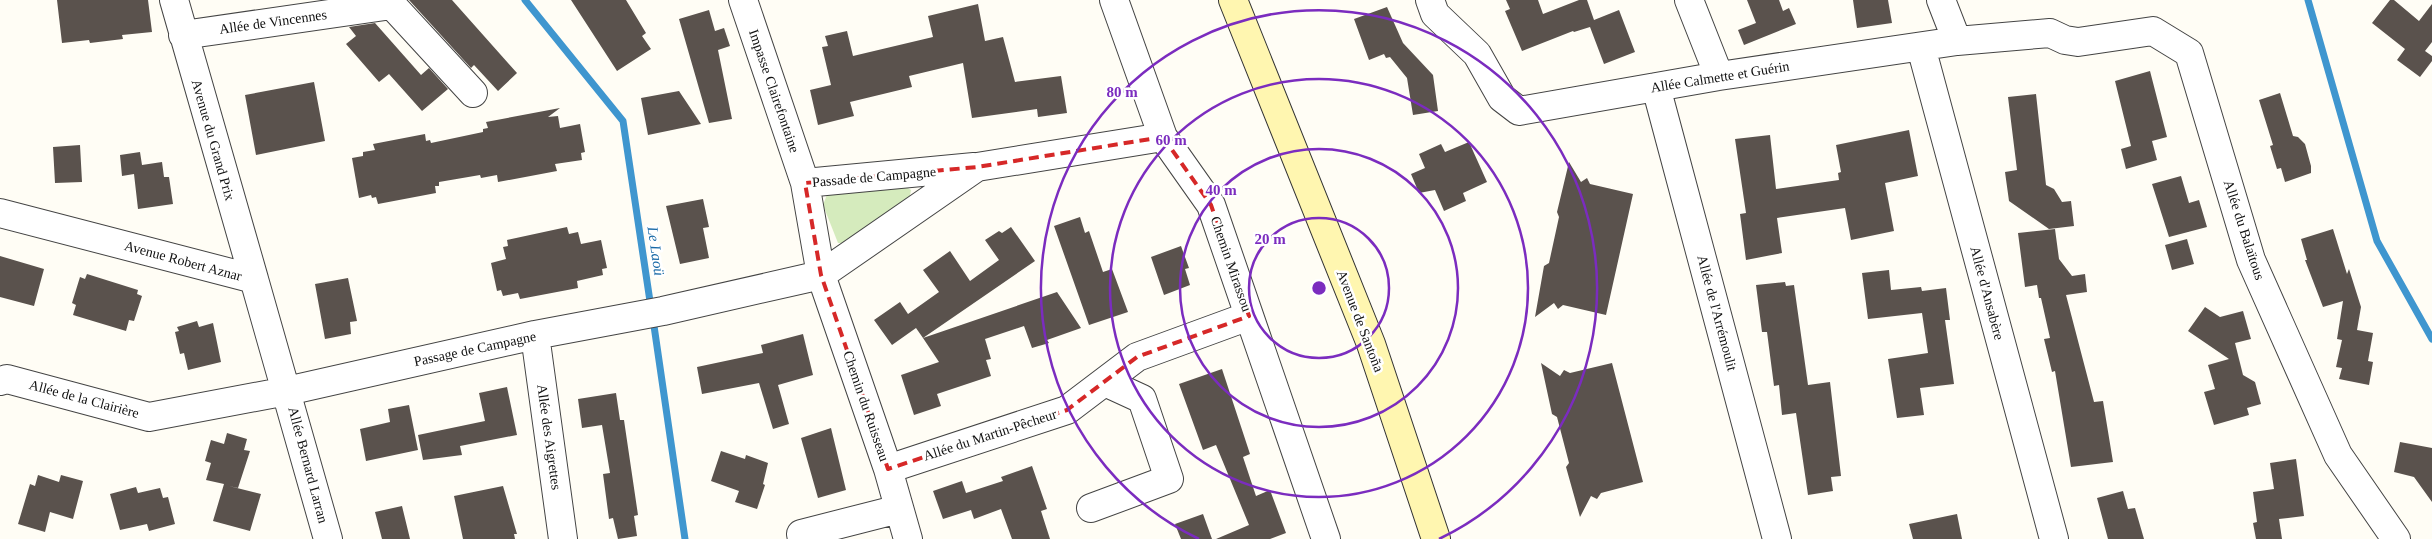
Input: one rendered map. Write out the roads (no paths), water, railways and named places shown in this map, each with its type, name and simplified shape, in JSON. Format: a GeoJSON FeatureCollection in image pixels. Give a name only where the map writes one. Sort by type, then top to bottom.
{"type":"FeatureCollection","features":[{"type":"Feature","properties":{"kind":"main road","name":"Avenue de Santoña"},"geometry":{"type":"LineString","coordinates":[[1226,0],[1275,107]]}},
{"type":"Feature","properties":{"kind":"main road","name":"Avenue de Santoña"},"geometry":{"type":"LineString","coordinates":[[1233,0],[1371,344],[1436,539]]}},
{"type":"Feature","properties":{"kind":"street","name":"Avenue du Grand Prix"},"geometry":{"type":"LineString","coordinates":[[174,0],[254,279]]}},
{"type":"Feature","properties":{"kind":"street","name":"Impasse Clairefontaine"},"geometry":{"type":"LineString","coordinates":[[743,0],[805,183]]}},
{"type":"Feature","properties":{"kind":"street","name":"Chemin Mirassou"},"geometry":{"type":"LineString","coordinates":[[1114,0],[1163,137],[1211,205],[1326,539]]}},
{"type":"Feature","properties":{"kind":"street","name":"Allée Calmette et Guérin"},"geometry":{"type":"LineString","coordinates":[[1430,0],[1435,14],[1477,54],[1502,98],[1519,111],[1719,76],[1957,41],[2050,33],[2065,40]]}},
{"type":"Feature","properties":{"kind":"street"},"geometry":{"type":"LineString","coordinates":[[1689,0],[1719,76]]}},
{"type":"Feature","properties":{"kind":"street"},"geometry":{"type":"LineString","coordinates":[[1941,0],[1957,41]]}},
{"type":"Feature","properties":{"kind":"street","name":"Allée de Vincennes"},"geometry":{"type":"LineString","coordinates":[[183,35],[392,5],[473,92]]}},
{"type":"Feature","properties":{"kind":"street","name":"Allée du Balaïtous"},"geometry":{"type":"LineString","coordinates":[[2065,40],[2078,42],[2154,31],[2189,52],[2252,260],[2338,455],[2396,539]]}},
{"type":"Feature","properties":{"kind":"street","name":"Allée d'Ansabère"},"geometry":{"type":"LineString","coordinates":[[1921,47],[2054,539]]}},
{"type":"Feature","properties":{"kind":"street","name":"Allée de l'Arrémoulit"},"geometry":{"type":"LineString","coordinates":[[1656,87],[1777,539]]}},
{"type":"Feature","properties":{"kind":"street","name":"Passade de Campagne"},"geometry":{"type":"LineString","coordinates":[[821,275],[805,183],[977,167],[1163,137]]}},
{"type":"Feature","properties":{"kind":"street","name":"Passade de Campagne"},"geometry":{"type":"LineString","coordinates":[[651,314],[821,275],[977,167]]}},
{"type":"Feature","properties":{"kind":"street","name":"Avenue Robert Aznar"},"geometry":{"type":"LineString","coordinates":[[0,213],[254,279],[287,390]]}},
{"type":"Feature","properties":{"kind":"street","name":"Chemin du Ruisseau"},"geometry":{"type":"LineString","coordinates":[[821,275],[888,469],[908,539]]}},
{"type":"Feature","properties":{"kind":"street","name":"Passage de Campagne"},"geometry":{"type":"LineString","coordinates":[[287,390],[535,335],[651,314]]}},
{"type":"Feature","properties":{"kind":"street","name":"Allée du Martin-Pêcheur"},"geometry":{"type":"LineString","coordinates":[[888,469],[1067,410],[1138,357],[1249,316]]}},
{"type":"Feature","properties":{"kind":"street","name":"Allée des Aigrettes"},"geometry":{"type":"LineString","coordinates":[[535,335],[563,539]]}},
{"type":"Feature","properties":{"kind":"street","name":"Allée de la Clairière"},"geometry":{"type":"LineString","coordinates":[[0,381],[7,378],[149,417],[287,390]]}},
{"type":"Feature","properties":{"kind":"street"},"geometry":{"type":"LineString","coordinates":[[1091,508],[1169,479],[1142,399],[1104,382]]}},
{"type":"Feature","properties":{"kind":"street","name":"Allée Bernard Larran"},"geometry":{"type":"LineString","coordinates":[[287,390],[328,539]]}},
{"type":"Feature","properties":{"kind":"street"},"geometry":{"type":"LineString","coordinates":[[802,539],[801,534],[899,508]]}},
{"type":"Feature","properties":{"kind":"waterway","name":"Le Laoü"},"geometry":{"type":"LineString","coordinates":[[525,0],[623,121],[651,308]]}},
{"type":"Feature","properties":{"kind":"waterway"},"geometry":{"type":"LineString","coordinates":[[2308,0],[2377,241],[2432,339]]}},
{"type":"Feature","properties":{"kind":"waterway","name":"Le Laoü"},"geometry":{"type":"LineString","coordinates":[[653,319],[685,539]]}}]}
